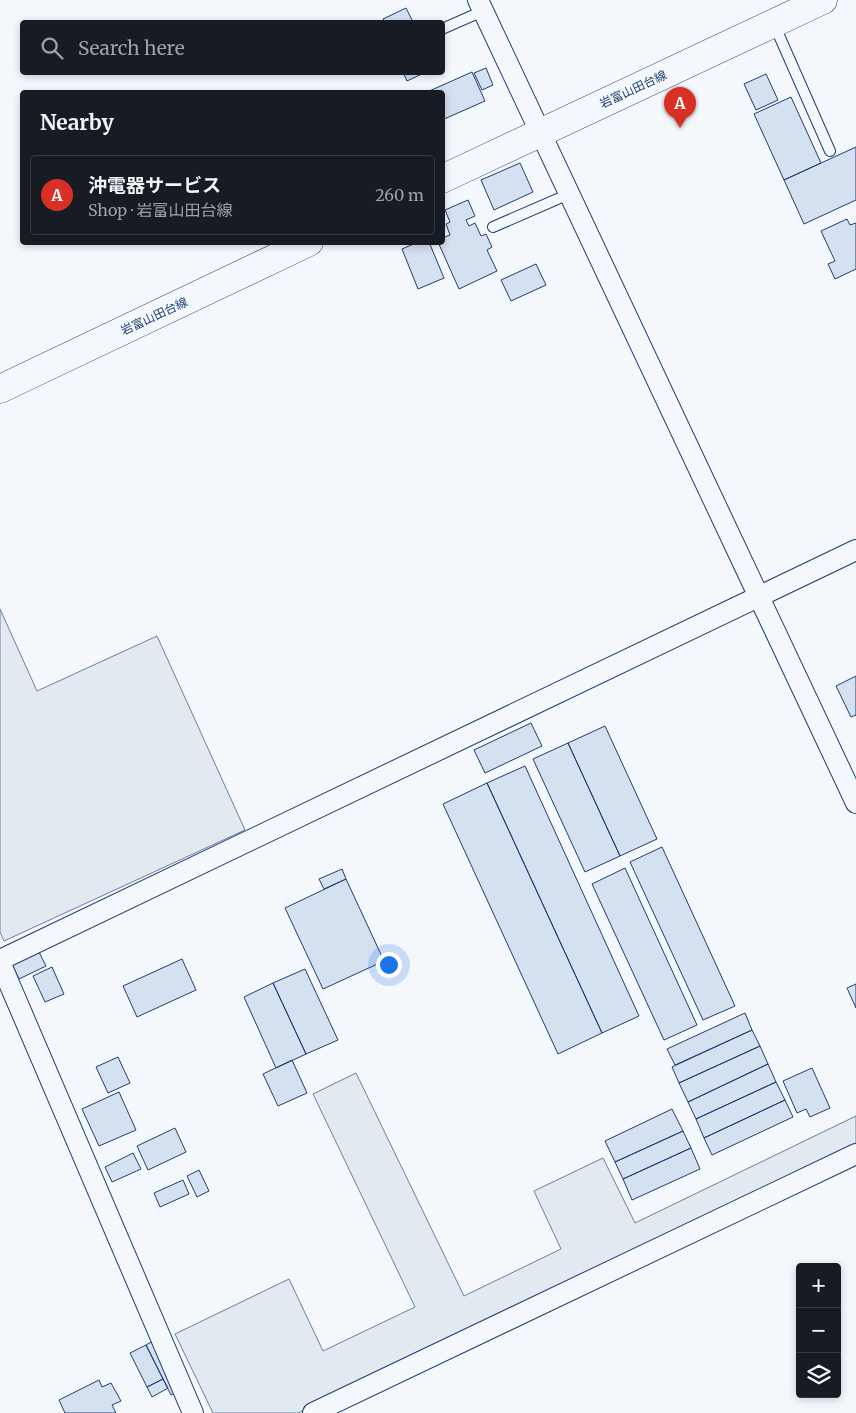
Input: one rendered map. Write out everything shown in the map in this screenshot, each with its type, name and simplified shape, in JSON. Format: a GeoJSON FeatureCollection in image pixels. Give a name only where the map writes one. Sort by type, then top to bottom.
{"type":"FeatureCollection","features":[{"type":"Feature","properties":{"kind":"main road","name":"岩富山田台線"},"geometry":{"type":"LineString","coordinates":[[445,178],[823,0]]}},
{"type":"Feature","properties":{"kind":"main road","name":"岩富山田台線"},"geometry":{"type":"LineString","coordinates":[[0,389],[302,245]]}},
{"type":"Feature","properties":{"kind":"street"},"geometry":{"type":"LineString","coordinates":[[480,5],[856,802]]}},
{"type":"Feature","properties":{"kind":"street"},"geometry":{"type":"LineString","coordinates":[[194,1413],[0,961],[856,550]]}},
{"type":"Feature","properties":{"kind":"street"},"geometry":{"type":"LineString","coordinates":[[313,1413],[856,1154]]}},
{"type":"Feature","properties":{"kind":"lane"},"geometry":{"type":"LineString","coordinates":[[445,27],[480,5]]}},
{"type":"Feature","properties":{"kind":"lane"},"geometry":{"type":"LineString","coordinates":[[774,23],[830,151]]}},
{"type":"Feature","properties":{"kind":"lane"},"geometry":{"type":"LineString","coordinates":[[493,227],[569,194]]}},
{"type":"Feature","properties":{"kind":"shaded area"},"geometry":{"type":"Polygon","coordinates":[[[0,609],[37,691],[157,636],[245,830],[4,941],[0,932],[0,609]]]}},
{"type":"Feature","properties":{"kind":"shaded area"},"geometry":{"type":"Polygon","coordinates":[[[356,1073],[464,1296],[561,1249],[534,1191],[603,1158],[635,1223],[856,1116],[856,1143],[298,1413],[213,1413],[175,1334],[289,1279],[323,1351],[415,1307],[313,1094],[356,1073]]]}},
{"type":"Feature","properties":{"kind":"building"},"geometry":{"type":"Polygon","coordinates":[[[406,8],[412,20],[384,20],[406,8]]]}},
{"type":"Feature","properties":{"kind":"building"},"geometry":{"type":"Polygon","coordinates":[[[486,68],[493,85],[482,90],[474,73],[486,68]]]}},
{"type":"Feature","properties":{"kind":"building"},"geometry":{"type":"Polygon","coordinates":[[[472,72],[485,101],[445,119],[445,90],[432,90],[472,72]]]}},
{"type":"Feature","properties":{"kind":"building"},"geometry":{"type":"Polygon","coordinates":[[[766,74],[778,100],[756,110],[744,84],[766,74]]]}},
{"type":"Feature","properties":{"kind":"building"},"geometry":{"type":"Polygon","coordinates":[[[404,75],[420,75],[407,81],[404,75]]]}},
{"type":"Feature","properties":{"kind":"building"},"geometry":{"type":"Polygon","coordinates":[[[791,97],[821,163],[784,180],[754,114],[791,97]]]}},
{"type":"Feature","properties":{"kind":"building"},"geometry":{"type":"Polygon","coordinates":[[[856,147],[856,200],[804,224],[784,180],[856,147]]]}},
{"type":"Feature","properties":{"kind":"building"},"geometry":{"type":"Polygon","coordinates":[[[520,163],[533,192],[494,210],[481,180],[520,163]]]}},
{"type":"Feature","properties":{"kind":"building"},"geometry":{"type":"Polygon","coordinates":[[[468,200],[475,216],[466,220],[469,226],[475,223],[481,236],[486,234],[492,247],[487,250],[497,271],[459,289],[439,245],[445,245],[445,237],[450,235],[446,224],[450,222],[445,210],[468,200]]]}},
{"type":"Feature","properties":{"kind":"building"},"geometry":{"type":"Polygon","coordinates":[[[847,219],[850,225],[856,223],[856,269],[835,279],[828,264],[835,261],[821,231],[847,219]]]}},
{"type":"Feature","properties":{"kind":"building"},"geometry":{"type":"Polygon","coordinates":[[[411,245],[430,245],[444,278],[418,289],[402,249],[411,245]]]}},
{"type":"Feature","properties":{"kind":"building"},"geometry":{"type":"Polygon","coordinates":[[[536,264],[546,285],[511,301],[501,280],[536,264]]]}},
{"type":"Feature","properties":{"kind":"building"},"geometry":{"type":"Polygon","coordinates":[[[856,676],[856,715],[851,717],[836,686],[856,676]]]}},
{"type":"Feature","properties":{"kind":"building"},"geometry":{"type":"Polygon","coordinates":[[[531,723],[542,746],[485,773],[474,750],[531,723]]]}},
{"type":"Feature","properties":{"kind":"building"},"geometry":{"type":"Polygon","coordinates":[[[605,726],[657,839],[620,856],[568,743],[605,726]]]}},
{"type":"Feature","properties":{"kind":"building"},"geometry":{"type":"Polygon","coordinates":[[[568,743],[620,856],[585,872],[533,759],[568,743]]]}},
{"type":"Feature","properties":{"kind":"building"},"geometry":{"type":"Polygon","coordinates":[[[525,766],[639,1016],[602,1033],[487,783],[525,766]]]}},
{"type":"Feature","properties":{"kind":"building"},"geometry":{"type":"Polygon","coordinates":[[[487,783],[602,1033],[558,1054],[443,804],[487,783]]]}},
{"type":"Feature","properties":{"kind":"building"},"geometry":{"type":"Polygon","coordinates":[[[662,847],[735,1006],[703,1020],[630,862],[662,847]]]}},
{"type":"Feature","properties":{"kind":"building"},"geometry":{"type":"Polygon","coordinates":[[[625,868],[697,1025],[664,1040],[592,884],[625,868]]]}},
{"type":"Feature","properties":{"kind":"building"},"geometry":{"type":"Polygon","coordinates":[[[342,869],[346,879],[324,889],[319,879],[342,869]]]}},
{"type":"Feature","properties":{"kind":"building"},"geometry":{"type":"Polygon","coordinates":[[[346,879],[384,961],[323,989],[285,908],[346,879]]]}},
{"type":"Feature","properties":{"kind":"building"},"geometry":{"type":"Polygon","coordinates":[[[39,952],[46,966],[19,979],[12,964],[39,952]]]}},
{"type":"Feature","properties":{"kind":"building"},"geometry":{"type":"Polygon","coordinates":[[[182,959],[196,990],[137,1017],[123,986],[182,959]]]}},
{"type":"Feature","properties":{"kind":"building"},"geometry":{"type":"Polygon","coordinates":[[[52,967],[64,994],[45,1002],[33,976],[52,967]]]}},
{"type":"Feature","properties":{"kind":"building"},"geometry":{"type":"Polygon","coordinates":[[[305,969],[338,1040],[306,1054],[273,983],[305,969]]]}},
{"type":"Feature","properties":{"kind":"building"},"geometry":{"type":"Polygon","coordinates":[[[273,983],[306,1054],[276,1068],[244,997],[273,983]]]}},
{"type":"Feature","properties":{"kind":"building"},"geometry":{"type":"Polygon","coordinates":[[[856,984],[856,1008],[847,988],[856,984]]]}},
{"type":"Feature","properties":{"kind":"building"},"geometry":{"type":"Polygon","coordinates":[[[745,1013],[752,1030],[675,1065],[667,1049],[745,1013]]]}},
{"type":"Feature","properties":{"kind":"building"},"geometry":{"type":"Polygon","coordinates":[[[752,1030],[760,1046],[679,1083],[672,1067],[752,1030]]]}},
{"type":"Feature","properties":{"kind":"building"},"geometry":{"type":"Polygon","coordinates":[[[760,1046],[768,1064],[688,1102],[679,1083],[760,1046]]]}},
{"type":"Feature","properties":{"kind":"building"},"geometry":{"type":"Polygon","coordinates":[[[118,1057],[130,1083],[108,1093],[96,1067],[118,1057]]]}},
{"type":"Feature","properties":{"kind":"building"},"geometry":{"type":"Polygon","coordinates":[[[292,1060],[307,1093],[278,1106],[263,1074],[292,1060]]]}},
{"type":"Feature","properties":{"kind":"building"},"geometry":{"type":"Polygon","coordinates":[[[768,1064],[776,1082],[696,1119],[688,1102],[768,1064]]]}},
{"type":"Feature","properties":{"kind":"building"},"geometry":{"type":"Polygon","coordinates":[[[812,1068],[830,1108],[810,1117],[806,1109],[797,1113],[783,1081],[812,1068]]]}},
{"type":"Feature","properties":{"kind":"building"},"geometry":{"type":"Polygon","coordinates":[[[776,1082],[785,1100],[704,1138],[696,1119],[776,1082]]]}},
{"type":"Feature","properties":{"kind":"building"},"geometry":{"type":"Polygon","coordinates":[[[119,1092],[136,1130],[99,1146],[82,1109],[119,1092]]]}},
{"type":"Feature","properties":{"kind":"building"},"geometry":{"type":"Polygon","coordinates":[[[785,1100],[793,1117],[712,1155],[704,1138],[785,1100]]]}},
{"type":"Feature","properties":{"kind":"building"},"geometry":{"type":"Polygon","coordinates":[[[672,1109],[683,1131],[615,1162],[605,1141],[672,1109]]]}},
{"type":"Feature","properties":{"kind":"building"},"geometry":{"type":"Polygon","coordinates":[[[175,1128],[186,1152],[148,1170],[137,1146],[175,1128]]]}},
{"type":"Feature","properties":{"kind":"building"},"geometry":{"type":"Polygon","coordinates":[[[683,1131],[691,1148],[623,1179],[615,1162],[683,1131]]]}},
{"type":"Feature","properties":{"kind":"building"},"geometry":{"type":"Polygon","coordinates":[[[691,1148],[700,1169],[632,1200],[623,1179],[691,1148]]]}},
{"type":"Feature","properties":{"kind":"building"},"geometry":{"type":"Polygon","coordinates":[[[133,1153],[141,1169],[112,1182],[105,1167],[133,1153]]]}},
{"type":"Feature","properties":{"kind":"building"},"geometry":{"type":"Polygon","coordinates":[[[199,1170],[209,1191],[197,1197],[187,1176],[199,1170]]]}},
{"type":"Feature","properties":{"kind":"building"},"geometry":{"type":"Polygon","coordinates":[[[183,1180],[189,1194],[160,1207],[154,1193],[183,1180]]]}},
{"type":"Feature","properties":{"kind":"building"},"geometry":{"type":"Polygon","coordinates":[[[155,1340],[180,1391],[171,1395],[146,1345],[155,1340]]]}},
{"type":"Feature","properties":{"kind":"building"},"geometry":{"type":"Polygon","coordinates":[[[146,1345],[163,1379],[147,1387],[130,1353],[146,1345]]]}},
{"type":"Feature","properties":{"kind":"building"},"geometry":{"type":"Polygon","coordinates":[[[163,1379],[168,1388],[152,1397],[147,1387],[163,1379]]]}},
{"type":"Feature","properties":{"kind":"building"},"geometry":{"type":"Polygon","coordinates":[[[99,1380],[102,1387],[111,1383],[121,1401],[112,1405],[116,1413],[65,1413],[59,1400],[99,1380]]]}},
{"type":"Feature","properties":{"kind":"place","name":"沖電器サービス"},"geometry":{"type":"Point","coordinates":[680,128]}}]}
